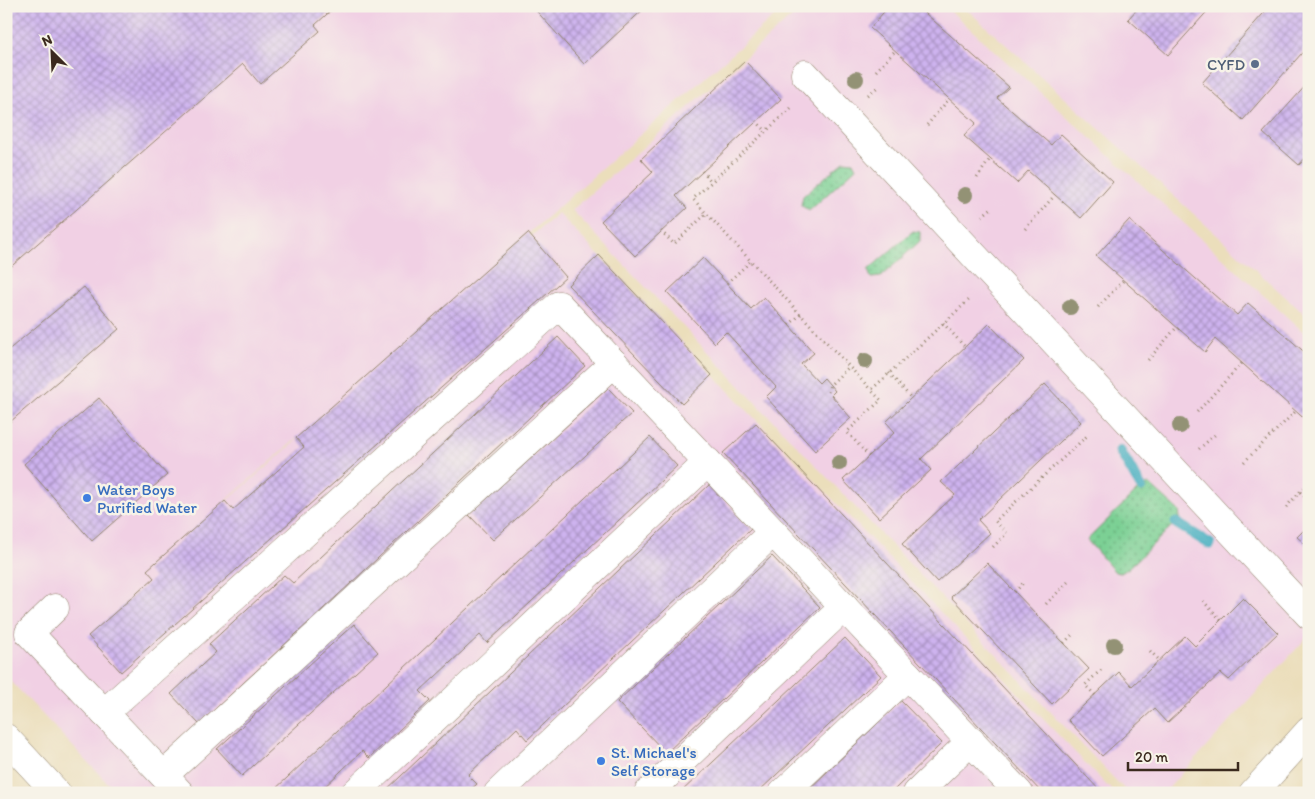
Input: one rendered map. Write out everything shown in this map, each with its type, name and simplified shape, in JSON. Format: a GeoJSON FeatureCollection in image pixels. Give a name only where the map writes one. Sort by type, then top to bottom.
{"type":"FeatureCollection","features":[{"type":"Feature","properties":{"kind":"street"},"geometry":{"type":"LineString","coordinates":[[806,74],[1309,615]]}},
{"type":"Feature","properties":{"kind":"street"},"geometry":{"type":"LineString","coordinates":[[104,713],[559,305],[1015,791]]}},
{"type":"Feature","properties":{"kind":"street"},"geometry":{"type":"LineString","coordinates":[[55,608],[29,633],[172,784],[614,363]]}},
{"type":"Feature","properties":{"kind":"street"},"geometry":{"type":"LineString","coordinates":[[355,793],[708,462]]}},
{"type":"Feature","properties":{"kind":"street"},"geometry":{"type":"LineString","coordinates":[[498,793],[773,532]]}},
{"type":"Feature","properties":{"kind":"street"},"geometry":{"type":"LineString","coordinates":[[648,793],[844,607]]}},
{"type":"Feature","properties":{"kind":"street"},"geometry":{"type":"LineString","coordinates":[[783,793],[908,676]]}},
{"type":"Feature","properties":{"kind":"street"},"geometry":{"type":"LineString","coordinates":[[1253,793],[1309,731]]}},
{"type":"Feature","properties":{"kind":"street"},"geometry":{"type":"LineString","coordinates":[[6,738],[57,793]]}},
{"type":"Feature","properties":{"kind":"street"},"geometry":{"type":"LineString","coordinates":[[917,793],[971,742]]}},
{"type":"Feature","properties":{"kind":"path"},"geometry":{"type":"LineString","coordinates":[[876,71],[895,51]]}},
{"type":"Feature","properties":{"kind":"path"},"geometry":{"type":"LineString","coordinates":[[927,125],[949,99]]}},
{"type":"Feature","properties":{"kind":"path"},"geometry":{"type":"LineString","coordinates":[[791,108],[693,199],[881,400],[847,432],[869,456]]}},
{"type":"Feature","properties":{"kind":"path"},"geometry":{"type":"LineString","coordinates":[[756,121],[766,131]]}},
{"type":"Feature","properties":{"kind":"path"},"geometry":{"type":"LineString","coordinates":[[976,178],[990,159]]}},
{"type":"Feature","properties":{"kind":"path"},"geometry":{"type":"LineString","coordinates":[[702,171],[712,182]]}},
{"type":"Feature","properties":{"kind":"path"},"geometry":{"type":"LineString","coordinates":[[1025,230],[1055,195]]}},
{"type":"Feature","properties":{"kind":"path"},"geometry":{"type":"LineString","coordinates":[[661,231],[674,244],[707,214]]}},
{"type":"Feature","properties":{"kind":"path"},"geometry":{"type":"LineString","coordinates":[[729,237],[733,232]]}},
{"type":"Feature","properties":{"kind":"path"},"geometry":{"type":"LineString","coordinates":[[726,283],[751,261]]}},
{"type":"Feature","properties":{"kind":"path"},"geometry":{"type":"LineString","coordinates":[[1098,307],[1123,281]]}},
{"type":"Feature","properties":{"kind":"path"},"geometry":{"type":"LineString","coordinates":[[872,390],[972,297]]}},
{"type":"Feature","properties":{"kind":"path"},"geometry":{"type":"LineString","coordinates":[[790,325],[801,314]]}},
{"type":"Feature","properties":{"kind":"path"},"geometry":{"type":"LineString","coordinates":[[943,323],[965,347]]}},
{"type":"Feature","properties":{"kind":"path"},"geometry":{"type":"LineString","coordinates":[[1148,360],[1176,328]]}},
{"type":"Feature","properties":{"kind":"path"},"geometry":{"type":"LineString","coordinates":[[830,346],[835,341]]}},
{"type":"Feature","properties":{"kind":"path"},"geometry":{"type":"LineString","coordinates":[[1197,412],[1242,363]]}},
{"type":"Feature","properties":{"kind":"path"},"geometry":{"type":"LineString","coordinates":[[828,392],[830,385],[850,366]]}},
{"type":"Feature","properties":{"kind":"path"},"geometry":{"type":"LineString","coordinates":[[889,373],[911,398]]}},
{"type":"Feature","properties":{"kind":"path"},"geometry":{"type":"LineString","coordinates":[[1244,462],[1296,411]]}},
{"type":"Feature","properties":{"kind":"path"},"geometry":{"type":"LineString","coordinates":[[1211,438],[1217,433]]}},
{"type":"Feature","properties":{"kind":"path"},"geometry":{"type":"LineString","coordinates":[[993,547],[1007,534],[995,520],[1089,434]]}},
{"type":"Feature","properties":{"kind":"path"},"geometry":{"type":"LineString","coordinates":[[1286,507],[1309,482]]}},
{"type":"Feature","properties":{"kind":"path"},"geometry":{"type":"LineString","coordinates":[[1300,492],[1309,501]]}},
{"type":"Feature","properties":{"kind":"path"},"geometry":{"type":"LineString","coordinates":[[1046,604],[1070,580]]}},
{"type":"Feature","properties":{"kind":"path"},"geometry":{"type":"LineString","coordinates":[[1014,592],[1025,581]]}},
{"type":"Feature","properties":{"kind":"path"},"geometry":{"type":"LineString","coordinates":[[1202,601],[1220,620]]}},
{"type":"Feature","properties":{"kind":"path"},"geometry":{"type":"LineString","coordinates":[[1064,643],[1073,634]]}},
{"type":"Feature","properties":{"kind":"path"},"geometry":{"type":"LineString","coordinates":[[1150,650],[1160,661]]}},
{"type":"Feature","properties":{"kind":"path"},"geometry":{"type":"LineString","coordinates":[[1094,695],[1085,685],[1103,668]]}},
{"type":"Feature","properties":{"kind":"shaded area"},"geometry":{"type":"Polygon","coordinates":[[[6,6],[786,6],[143,574],[558,213],[1114,793],[117,793],[6,676],[6,6]]]}},
{"type":"Feature","properties":{"kind":"shaded area"},"geometry":{"type":"Polygon","coordinates":[[[804,6],[945,6],[1309,337],[1309,635],[1164,793],[1128,793],[572,210],[804,6]]]}},
{"type":"Feature","properties":{"kind":"shaded area"},"geometry":{"type":"Polygon","coordinates":[[[963,6],[1309,6],[1309,318],[963,6]]]}},
{"type":"Feature","properties":{"kind":"green space"},"geometry":{"type":"Polygon","coordinates":[[[844,161],[853,162],[856,168],[809,211],[801,205],[803,196],[844,161]]]}},
{"type":"Feature","properties":{"kind":"green space"},"geometry":{"type":"Polygon","coordinates":[[[913,231],[920,232],[920,241],[881,277],[871,278],[868,270],[913,231]]]}},
{"type":"Feature","properties":{"kind":"green space"},"geometry":{"type":"Polygon","coordinates":[[[1149,484],[1179,511],[1180,518],[1129,568],[1121,573],[1115,572],[1087,540],[1141,487],[1149,484]]]}},
{"type":"Feature","properties":{"kind":"building"},"geometry":{"type":"Polygon","coordinates":[[[6,6],[336,6],[315,25],[320,31],[260,84],[243,64],[6,271],[6,6]]]}},
{"type":"Feature","properties":{"kind":"building"},"geometry":{"type":"Polygon","coordinates":[[[532,6],[647,6],[584,64],[532,6]]]}},
{"type":"Feature","properties":{"kind":"building"},"geometry":{"type":"Polygon","coordinates":[[[889,6],[917,6],[1009,87],[997,98],[1051,145],[1061,134],[1113,182],[1081,218],[1028,171],[1017,183],[964,136],[976,123],[870,28],[889,6]]]}},
{"type":"Feature","properties":{"kind":"building","name":"CYFD"},"geometry":{"type":"Polygon","coordinates":[[[1140,6],[1212,6],[1168,55],[1128,19],[1140,6]]]}},
{"type":"Feature","properties":{"kind":"building","name":"CYFD"},"geometry":{"type":"Polygon","coordinates":[[[1270,6],[1309,6],[1309,45],[1243,120],[1202,83],[1270,6]]]}},
{"type":"Feature","properties":{"kind":"building"},"geometry":{"type":"Polygon","coordinates":[[[745,61],[781,99],[676,196],[687,208],[635,256],[601,221],[653,172],[641,159],[745,61]]]}},
{"type":"Feature","properties":{"kind":"building"},"geometry":{"type":"Polygon","coordinates":[[[1309,82],[1309,154],[1299,165],[1263,133],[1309,82]]]}},
{"type":"Feature","properties":{"kind":"building"},"geometry":{"type":"Polygon","coordinates":[[[1129,220],[1237,315],[1248,303],[1309,356],[1309,423],[1215,339],[1205,352],[1096,256],[1129,220]]]}},
{"type":"Feature","properties":{"kind":"building"},"geometry":{"type":"Polygon","coordinates":[[[528,233],[566,277],[121,672],[88,636],[154,578],[147,570],[225,501],[233,510],[304,447],[296,438],[528,233]]]}},
{"type":"Feature","properties":{"kind":"building"},"geometry":{"type":"Polygon","coordinates":[[[599,255],[712,375],[682,404],[568,285],[599,255]]]}},
{"type":"Feature","properties":{"kind":"building"},"geometry":{"type":"Polygon","coordinates":[[[703,258],[751,309],[764,297],[814,353],[801,364],[819,383],[824,378],[835,391],[831,395],[851,418],[815,451],[766,397],[776,387],[726,332],[715,343],[667,292],[703,258]]]}},
{"type":"Feature","properties":{"kind":"building"},"geometry":{"type":"Polygon","coordinates":[[[84,287],[119,329],[10,422],[6,417],[6,352],[84,287]]]}},
{"type":"Feature","properties":{"kind":"building"},"geometry":{"type":"Polygon","coordinates":[[[989,324],[1024,360],[921,459],[931,470],[879,518],[843,480],[895,432],[886,422],[989,324]]]}},
{"type":"Feature","properties":{"kind":"building"},"geometry":{"type":"Polygon","coordinates":[[[558,337],[585,366],[199,724],[171,694],[216,652],[209,644],[284,575],[293,583],[558,337]]]}},
{"type":"Feature","properties":{"kind":"building"},"geometry":{"type":"Polygon","coordinates":[[[1045,384],[1081,422],[978,520],[990,533],[937,582],[902,544],[955,495],[941,482],[1045,384]]]}},
{"type":"Feature","properties":{"kind":"building"},"geometry":{"type":"Polygon","coordinates":[[[608,388],[632,413],[493,540],[469,515],[608,388]]]}},
{"type":"Feature","properties":{"kind":"building"},"geometry":{"type":"Polygon","coordinates":[[[99,398],[167,475],[92,541],[24,464],[99,398]]]}},
{"type":"Feature","properties":{"kind":"building"},"geometry":{"type":"Polygon","coordinates":[[[756,423],[1102,793],[1042,793],[723,453],[756,423]]]}},
{"type":"Feature","properties":{"kind":"building"},"geometry":{"type":"Polygon","coordinates":[[[650,437],[677,466],[487,643],[480,635],[420,691],[430,701],[369,758],[362,751],[318,793],[271,793],[650,437]]]}},
{"type":"Feature","properties":{"kind":"building"},"geometry":{"type":"Polygon","coordinates":[[[709,485],[751,529],[527,740],[517,728],[468,775],[477,784],[467,793],[383,793],[709,485]]]}},
{"type":"Feature","properties":{"kind":"building"},"geometry":{"type":"Polygon","coordinates":[[[1309,525],[1309,547],[1297,537],[1309,525]]]}},
{"type":"Feature","properties":{"kind":"building"},"geometry":{"type":"Polygon","coordinates":[[[772,556],[820,607],[666,753],[617,702],[772,556]]]}},
{"type":"Feature","properties":{"kind":"building"},"geometry":{"type":"Polygon","coordinates":[[[987,563],[1089,669],[1052,704],[951,597],[987,563]]]}},
{"type":"Feature","properties":{"kind":"building"},"geometry":{"type":"Polygon","coordinates":[[[1243,598],[1278,633],[1229,680],[1221,673],[1167,723],[1154,709],[1102,756],[1068,720],[1119,672],[1132,686],[1185,636],[1195,646],[1243,598]]]}},
{"type":"Feature","properties":{"kind":"building"},"geometry":{"type":"Polygon","coordinates":[[[354,624],[378,652],[242,776],[217,749],[354,624]]]}},
{"type":"Feature","properties":{"kind":"building"},"geometry":{"type":"Polygon","coordinates":[[[845,638],[881,676],[757,793],[680,793],[845,638]]]}},
{"type":"Feature","properties":{"kind":"building"},"geometry":{"type":"Polygon","coordinates":[[[901,701],[942,743],[891,793],[805,793],[901,701]]]}},
{"type":"Feature","properties":{"kind":"waterway"},"geometry":{"type":"LineString","coordinates":[[1120,451],[1141,487]]}},
{"type":"Feature","properties":{"kind":"waterway"},"geometry":{"type":"LineString","coordinates":[[1176,523],[1210,544]]}},
{"type":"Feature","properties":{"kind":"place","name":"CYFD"},"geometry":{"type":"Point","coordinates":[1255,64]}},
{"type":"Feature","properties":{"kind":"place","name":"Water Boys Purified Water"},"geometry":{"type":"Point","coordinates":[87,498]}},
{"type":"Feature","properties":{"kind":"place","name":"St. Michael's Self Storage"},"geometry":{"type":"Point","coordinates":[601,761]}}]}
